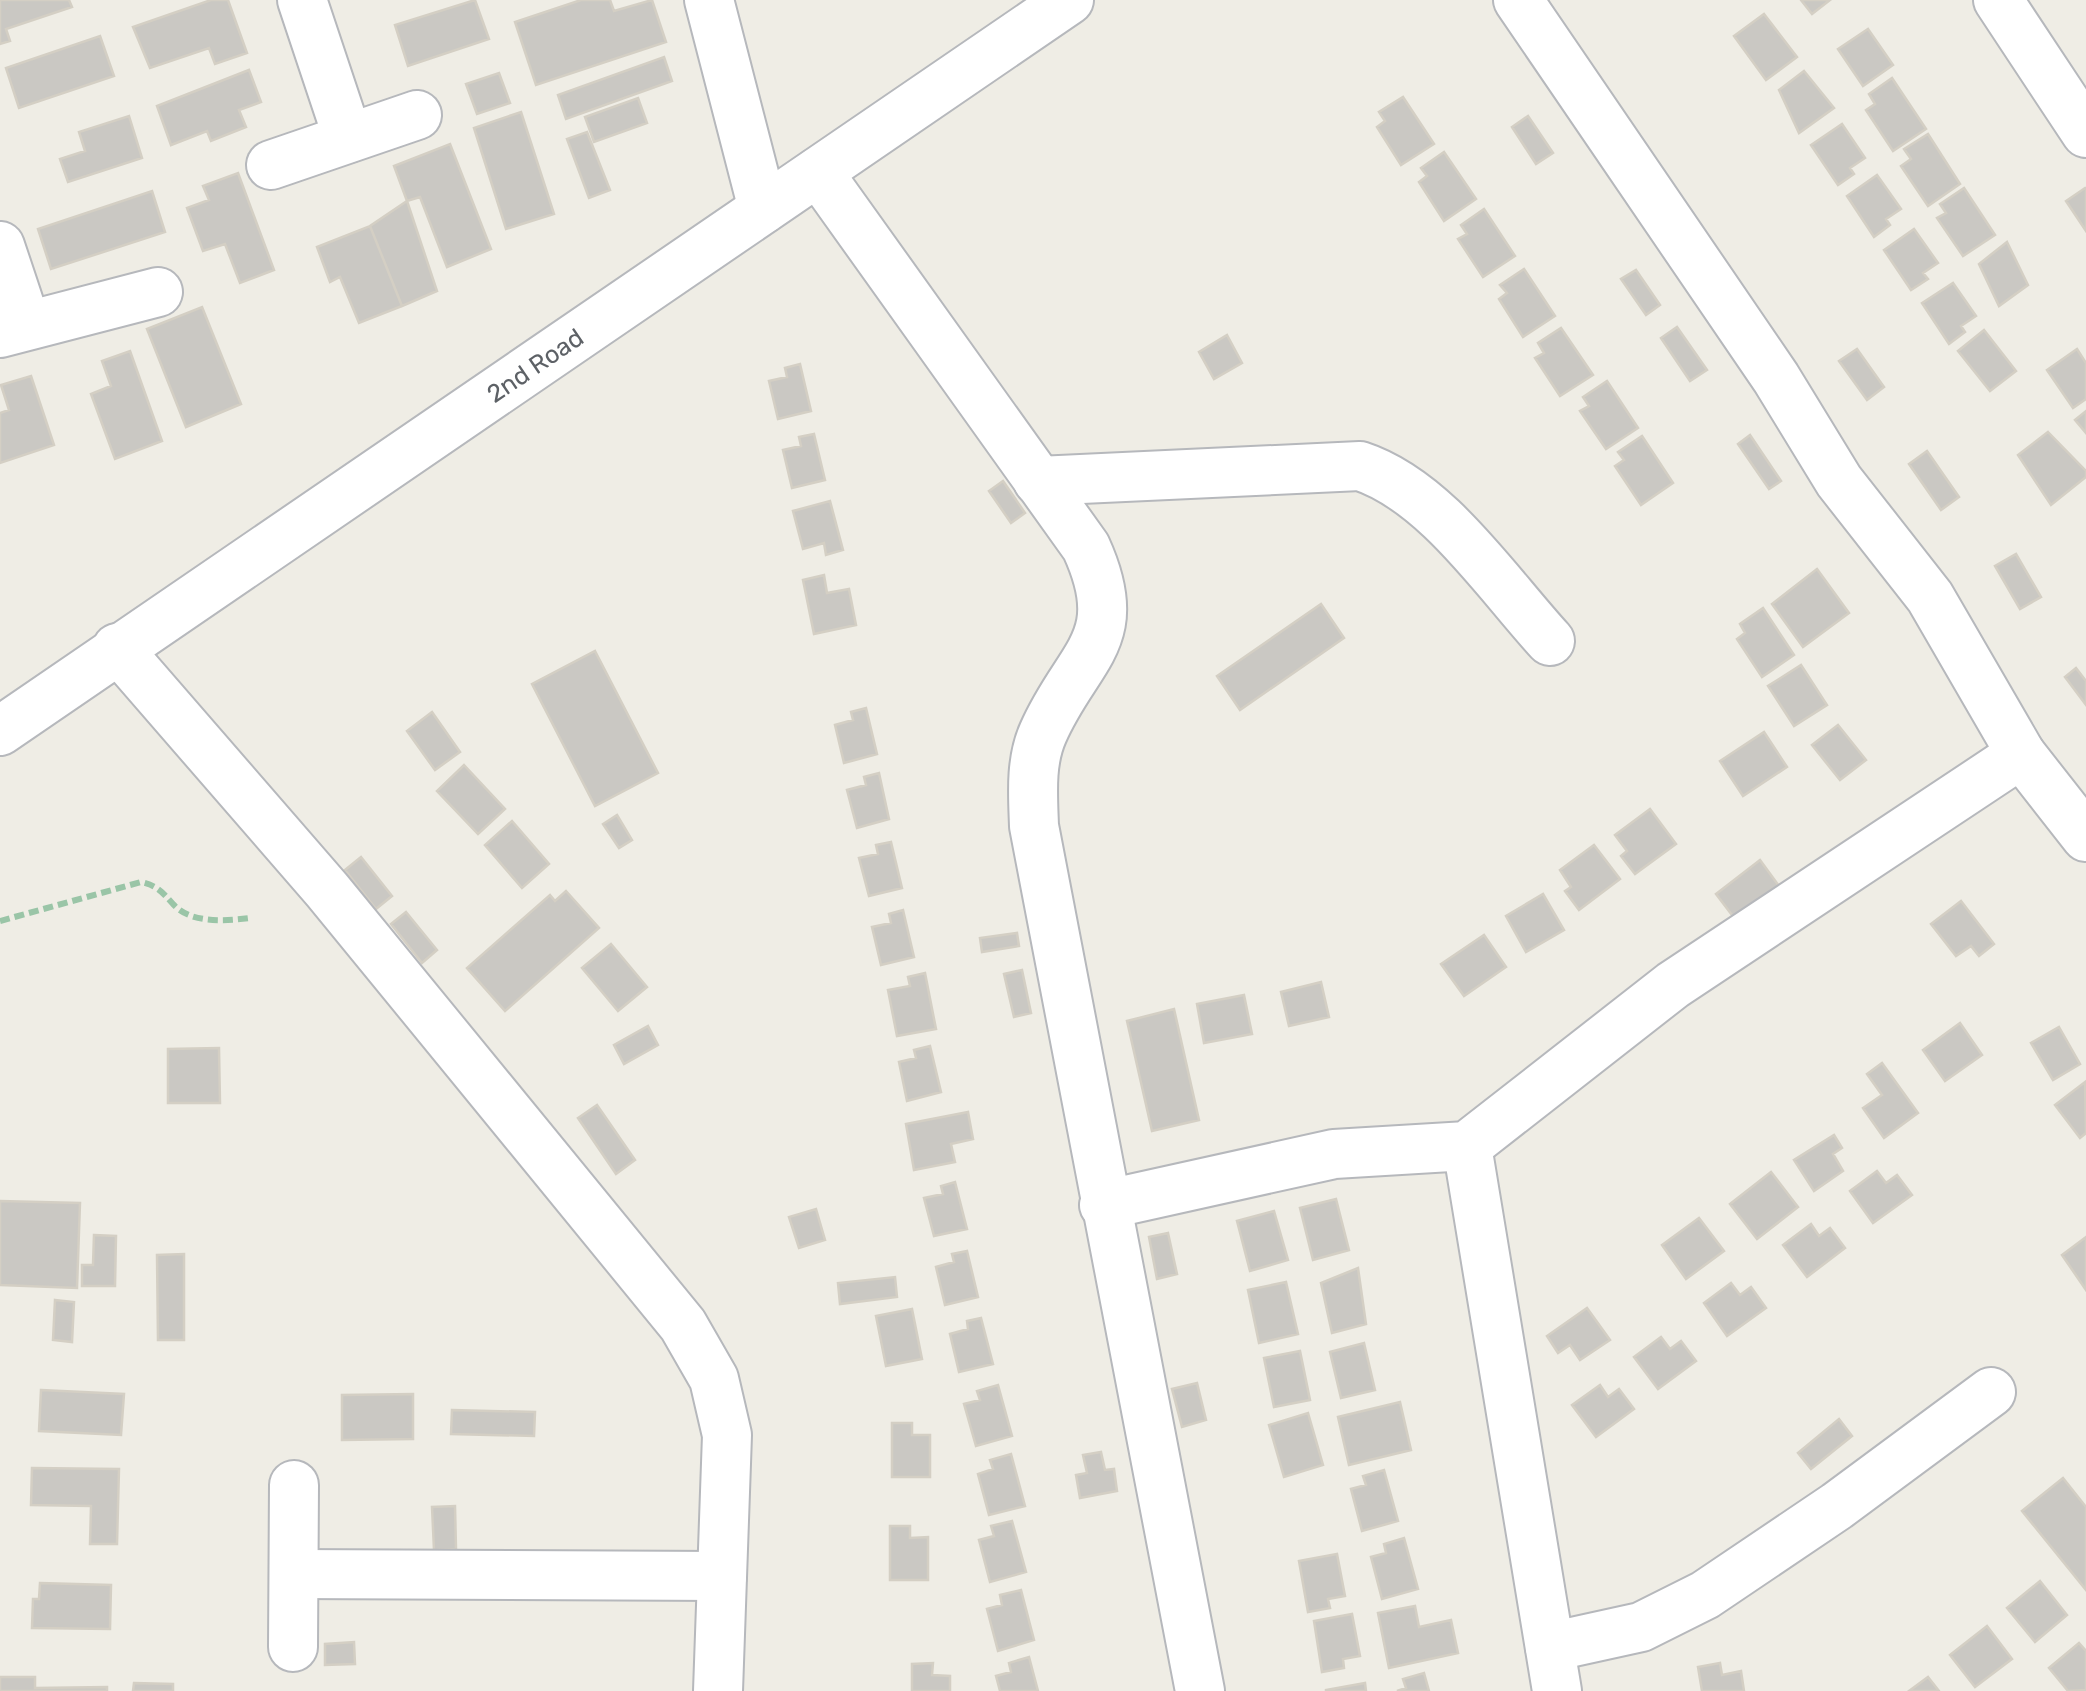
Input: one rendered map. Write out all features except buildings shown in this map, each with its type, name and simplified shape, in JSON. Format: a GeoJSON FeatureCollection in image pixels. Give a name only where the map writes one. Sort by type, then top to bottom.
{"type":"FeatureCollection","features":[{"type":"Feature","properties":{"kind":"street"},"geometry":{"type":"LineString","coordinates":[[302,0],[348,138]]}},
{"type":"Feature","properties":{"kind":"street"},"geometry":{"type":"LineString","coordinates":[[708,0],[763,208]]}},
{"type":"Feature","properties":{"kind":"street","name":"2nd Road"},"geometry":{"type":"LineString","coordinates":[[0,731],[1069,0]]}},
{"type":"Feature","properties":{"kind":"street"},"geometry":{"type":"LineString","coordinates":[[1518,0],[1776,378],[1839,481],[1930,598],[2022,754],[2086,836]]}},
{"type":"Feature","properties":{"kind":"street"},"geometry":{"type":"LineString","coordinates":[[1998,0],[2086,133]]}},
{"type":"Feature","properties":{"kind":"street"},"geometry":{"type":"LineString","coordinates":[[271,165],[417,115]]}},
{"type":"Feature","properties":{"kind":"street"},"geometry":{"type":"LineString","coordinates":[[818,172],[1086,547],[1101,580],[1104,616],[1095,648],[1042,736],[1032,780],[1034,826],[1200,1691]]}},
{"type":"Feature","properties":{"kind":"street"},"geometry":{"type":"LineString","coordinates":[[0,246],[13,328],[158,292]]}},
{"type":"Feature","properties":{"kind":"street"},"geometry":{"type":"LineString","coordinates":[[1038,481],[1360,466],[1387,475],[1416,494],[1550,641]]}},
{"type":"Feature","properties":{"kind":"street"},"geometry":{"type":"LineString","coordinates":[[117,648],[327,890],[683,1324],[714,1379],[727,1436],[718,1691]]}},
{"type":"Feature","properties":{"kind":"street"},"geometry":{"type":"LineString","coordinates":[[1104,1205],[1334,1154],[1467,1146],[1673,985],[2022,754]]}},
{"type":"Feature","properties":{"kind":"street"},"geometry":{"type":"LineString","coordinates":[[1467,1146],[1553,1669],[1705,1595],[1836,1506],[1991,1392]]}},
{"type":"Feature","properties":{"kind":"street"},"geometry":{"type":"LineString","coordinates":[[293,1648],[294,1485]]}},
{"type":"Feature","properties":{"kind":"street"},"geometry":{"type":"LineString","coordinates":[[294,1574],[722,1576]]}},
{"type":"Feature","properties":{"kind":"path"},"geometry":{"type":"LineString","coordinates":[[0,921],[141,882],[154,885],[190,916],[250,918]]}}]}
